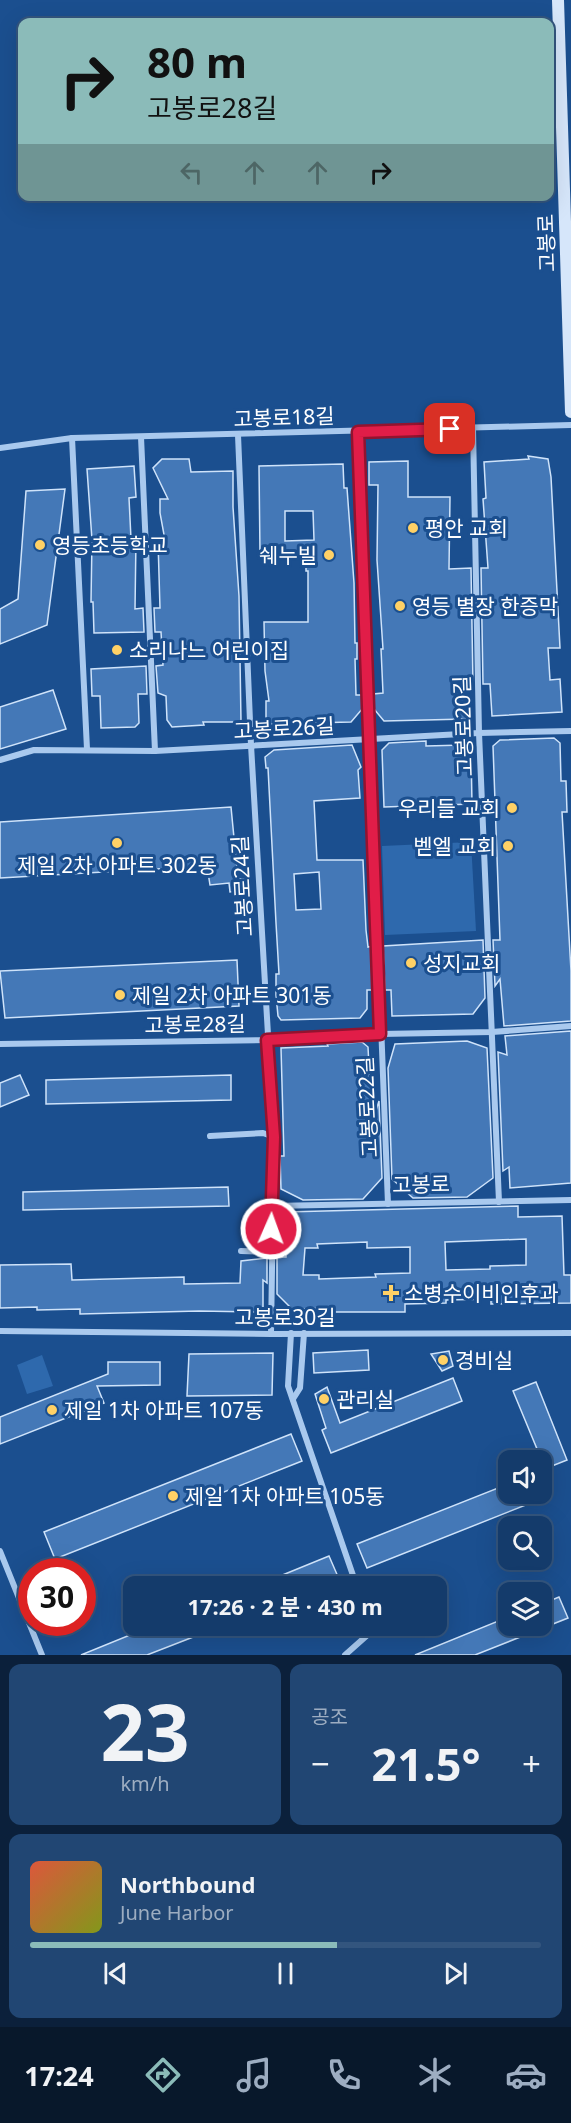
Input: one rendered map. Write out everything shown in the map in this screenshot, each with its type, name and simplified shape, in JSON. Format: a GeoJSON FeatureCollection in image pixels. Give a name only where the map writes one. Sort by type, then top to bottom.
{"type":"FeatureCollection","features":[{"type":"Feature","properties":{"kind":"street","name":"고봉로"},"geometry":{"type":"LineString","coordinates":[[558,0],[571,412]]}},
{"type":"Feature","properties":{"kind":"street","name":"고봉로18길"},"geometry":{"type":"LineString","coordinates":[[0,448],[72,438],[571,425]]}},
{"type":"Feature","properties":{"kind":"street","name":"고봉로20길"},"geometry":{"type":"LineString","coordinates":[[473,428],[479,733],[499,1202]]}},
{"type":"Feature","properties":{"kind":"street","name":"고봉로22길"},"geometry":{"type":"LineString","coordinates":[[358,432],[388,1204]]}},
{"type":"Feature","properties":{"kind":"street","name":"고봉로24길"},"geometry":{"type":"LineString","coordinates":[[238,435],[251,745],[274,1137],[270,1334]]}},
{"type":"Feature","properties":{"kind":"street"},"geometry":{"type":"LineString","coordinates":[[141,437],[155,751]]}},
{"type":"Feature","properties":{"kind":"street"},"geometry":{"type":"LineString","coordinates":[[72,438],[87,749]]}},
{"type":"Feature","properties":{"kind":"street","name":"고봉로26길"},"geometry":{"type":"LineString","coordinates":[[0,760],[34,750],[155,751],[479,733],[571,731]]}},
{"type":"Feature","properties":{"kind":"street","name":"고봉로28길"},"geometry":{"type":"LineString","coordinates":[[0,1044],[267,1040],[380,1034],[492,1032],[571,1026]]}},
{"type":"Feature","properties":{"kind":"street"},"geometry":{"type":"LineString","coordinates":[[210,1136],[263,1133],[274,1137]]}},
{"type":"Feature","properties":{"kind":"street","name":"고봉로"},"geometry":{"type":"LineString","coordinates":[[272,1206],[571,1200]]}},
{"type":"Feature","properties":{"kind":"street"},"geometry":{"type":"LineString","coordinates":[[241,1251],[270,1252]]}},
{"type":"Feature","properties":{"kind":"street","name":"고봉로30길"},"geometry":{"type":"LineString","coordinates":[[0,1331],[270,1334],[571,1333]]}},
{"type":"Feature","properties":{"kind":"street"},"geometry":{"type":"LineString","coordinates":[[291,1333],[288,1386],[353,1576]]}},
{"type":"Feature","properties":{"kind":"street"},"geometry":{"type":"LineString","coordinates":[[293,1399],[300,1388],[304,1333]]}},
{"type":"Feature","properties":{"kind":"street"},"geometry":{"type":"LineString","coordinates":[[0,1551],[42,1655]]}},
{"type":"Feature","properties":{"kind":"street"},"geometry":{"type":"LineString","coordinates":[[345,1655],[366,1636]]}},
{"type":"Feature","properties":{"kind":"shaded area"},"geometry":{"type":"Polygon","coordinates":[[[471,842],[476,931],[385,935],[382,846],[471,842]]]}},
{"type":"Feature","properties":{"kind":"shaded area"},"geometry":{"type":"Polygon","coordinates":[[[42,1355],[53,1386],[27,1394],[17,1365],[42,1355]]]}},
{"type":"Feature","properties":{"kind":"building"},"geometry":{"type":"Polygon","coordinates":[[[528,456],[548,459],[551,477],[560,648],[548,648],[550,680],[560,679],[562,712],[492,716],[490,684],[483,684],[481,568],[488,568],[483,499],[486,498],[484,462],[529,459],[528,456]]]}},
{"type":"Feature","properties":{"kind":"building"},"geometry":{"type":"Polygon","coordinates":[[[162,459],[189,459],[191,472],[233,471],[239,596],[241,722],[203,722],[204,725],[172,727],[167,720],[166,696],[158,693],[156,666],[163,665],[161,632],[155,632],[154,608],[160,608],[158,541],[165,540],[160,499],[168,499],[153,468],[162,459]]]}},
{"type":"Feature","properties":{"kind":"building"},"geometry":{"type":"Polygon","coordinates":[[[408,461],[408,497],[450,497],[449,569],[471,568],[473,685],[465,686],[466,719],[384,721],[374,709],[373,694],[383,693],[381,649],[383,649],[377,560],[378,485],[369,485],[369,462],[408,461]]]}},
{"type":"Feature","properties":{"kind":"building"},"geometry":{"type":"Polygon","coordinates":[[[343,464],[354,583],[355,643],[357,643],[356,695],[363,695],[363,708],[351,722],[266,724],[266,701],[269,701],[265,671],[264,622],[308,622],[308,571],[306,571],[306,554],[260,554],[259,466],[343,464]],[[285,511],[285,541],[314,540],[313,511],[285,511]]]}},
{"type":"Feature","properties":{"kind":"building"},"geometry":{"type":"Polygon","coordinates":[[[134,466],[136,497],[129,498],[131,539],[136,539],[135,609],[143,608],[144,632],[94,633],[93,602],[91,602],[92,540],[87,469],[134,466]]]}},
{"type":"Feature","properties":{"kind":"building","name":"영등초등학교"},"geometry":{"type":"Polygon","coordinates":[[[65,489],[47,625],[0,644],[0,609],[18,599],[26,491],[65,489]]]}},
{"type":"Feature","properties":{"kind":"building"},"geometry":{"type":"Polygon","coordinates":[[[146,666],[147,694],[138,694],[139,723],[135,727],[101,728],[100,696],[92,696],[91,669],[146,666]]]}},
{"type":"Feature","properties":{"kind":"building"},"geometry":{"type":"Polygon","coordinates":[[[53,690],[66,729],[0,749],[0,707],[53,690]]]}},
{"type":"Feature","properties":{"kind":"building"},"geometry":{"type":"Polygon","coordinates":[[[554,738],[560,743],[561,781],[566,781],[567,812],[562,812],[571,971],[571,1021],[504,1026],[500,979],[495,986],[493,940],[500,940],[493,746],[500,740],[554,738]]]}},
{"type":"Feature","properties":{"kind":"building"},"geometry":{"type":"Polygon","coordinates":[[[426,741],[426,746],[464,745],[471,750],[472,804],[384,807],[382,750],[389,743],[426,741]]]}},
{"type":"Feature","properties":{"kind":"building"},"geometry":{"type":"Polygon","coordinates":[[[352,745],[361,767],[358,770],[360,798],[314,801],[317,860],[363,860],[366,930],[368,947],[373,946],[374,990],[367,990],[367,1009],[360,1018],[281,1020],[278,1016],[276,974],[279,974],[268,768],[266,768],[265,757],[274,750],[352,745]],[[319,872],[294,874],[296,910],[321,909],[319,872]]]}},
{"type":"Feature","properties":{"kind":"building","name":"제일 2차 아파트 302동"},"geometry":{"type":"Polygon","coordinates":[[[231,807],[238,879],[246,879],[248,890],[230,892],[229,883],[210,885],[207,866],[0,878],[0,822],[231,807]]]}},
{"type":"Feature","properties":{"kind":"building"},"geometry":{"type":"Polygon","coordinates":[[[483,940],[485,998],[473,1014],[392,1016],[391,990],[385,990],[383,946],[483,940]]]}},
{"type":"Feature","properties":{"kind":"building","name":"제일 2차 아파트 301동"},"geometry":{"type":"Polygon","coordinates":[[[237,960],[239,1006],[5,1018],[0,971],[237,960]]]}},
{"type":"Feature","properties":{"kind":"building"},"geometry":{"type":"Polygon","coordinates":[[[571,1031],[571,1183],[510,1188],[509,1167],[503,1171],[498,1052],[507,1055],[505,1036],[571,1031]]]}},
{"type":"Feature","properties":{"kind":"building"},"geometry":{"type":"Polygon","coordinates":[[[467,1041],[487,1048],[493,1178],[467,1197],[413,1198],[392,1179],[388,1068],[395,1044],[467,1041]]]}},
{"type":"Feature","properties":{"kind":"building"},"geometry":{"type":"Polygon","coordinates":[[[362,1042],[368,1047],[372,1124],[379,1101],[382,1178],[363,1199],[303,1200],[281,1189],[280,1156],[284,1156],[281,1048],[362,1042]]]}},
{"type":"Feature","properties":{"kind":"building"},"geometry":{"type":"Polygon","coordinates":[[[20,1075],[29,1095],[0,1107],[0,1083],[20,1075]]]}},
{"type":"Feature","properties":{"kind":"building"},"geometry":{"type":"Polygon","coordinates":[[[231,1075],[231,1100],[46,1104],[46,1080],[231,1075]]]}},
{"type":"Feature","properties":{"kind":"building"},"geometry":{"type":"Polygon","coordinates":[[[228,1187],[229,1206],[23,1210],[23,1192],[228,1187]]]}},
{"type":"Feature","properties":{"kind":"building"},"geometry":{"type":"Polygon","coordinates":[[[518,1206],[518,1217],[562,1216],[564,1275],[571,1275],[571,1303],[491,1304],[491,1299],[446,1300],[446,1303],[405,1304],[405,1312],[332,1312],[332,1307],[293,1310],[277,1294],[277,1257],[286,1257],[285,1212],[518,1206]],[[526,1239],[445,1242],[446,1270],[526,1265],[526,1239]],[[367,1242],[317,1244],[318,1248],[305,1248],[303,1275],[319,1275],[319,1279],[410,1273],[410,1247],[367,1248],[367,1242]]]}},
{"type":"Feature","properties":{"kind":"building"},"geometry":{"type":"Polygon","coordinates":[[[267,1258],[267,1283],[263,1280],[263,1312],[80,1314],[80,1309],[0,1308],[0,1265],[71,1264],[72,1280],[184,1277],[184,1284],[240,1283],[241,1261],[267,1258]]]}},
{"type":"Feature","properties":{"kind":"building"},"geometry":{"type":"Polygon","coordinates":[[[368,1350],[369,1370],[314,1373],[313,1353],[368,1350]]]}},
{"type":"Feature","properties":{"kind":"building","name":"경비실"},"geometry":{"type":"Polygon","coordinates":[[[449,1351],[453,1366],[442,1371],[431,1354],[449,1351]]]}},
{"type":"Feature","properties":{"kind":"building"},"geometry":{"type":"Polygon","coordinates":[[[273,1353],[272,1395],[187,1396],[189,1354],[273,1353]]]}},
{"type":"Feature","properties":{"kind":"building","name":"제일 1차 아파트 107동"},"geometry":{"type":"Polygon","coordinates":[[[108,1362],[160,1362],[160,1385],[97,1386],[104,1403],[0,1444],[0,1417],[108,1374],[108,1362]]]}},
{"type":"Feature","properties":{"kind":"building"},"geometry":{"type":"Polygon","coordinates":[[[453,1378],[462,1401],[331,1453],[322,1430],[326,1428],[315,1394],[327,1387],[340,1423],[453,1378]]]}},
{"type":"Feature","properties":{"kind":"building"},"geometry":{"type":"Polygon","coordinates":[[[536,1382],[567,1460],[552,1466],[552,1450],[537,1450],[513,1391],[536,1382]]]}},
{"type":"Feature","properties":{"kind":"building","name":"제일 1차 아파트 105동"},"geometry":{"type":"Polygon","coordinates":[[[291,1434],[302,1461],[58,1558],[55,1558],[44,1532],[291,1434]]]}},
{"type":"Feature","properties":{"kind":"building"},"geometry":{"type":"Polygon","coordinates":[[[498,1488],[498,1504],[528,1504],[367,1568],[357,1544],[498,1488]]]}},
{"type":"Feature","properties":{"kind":"building"},"geometry":{"type":"Polygon","coordinates":[[[329,1556],[338,1576],[280,1576],[329,1556]]]}},
{"type":"Feature","properties":{"kind":"building"},"geometry":{"type":"Polygon","coordinates":[[[559,1597],[568,1618],[552,1624],[552,1600],[559,1597]]]}},
{"type":"Feature","properties":{"kind":"building"},"geometry":{"type":"Polygon","coordinates":[[[498,1621],[498,1636],[523,1636],[475,1655],[415,1655],[498,1621]]]}},
{"type":"Feature","properties":{"kind":"building"},"geometry":{"type":"Polygon","coordinates":[[[128,1636],[196,1636],[147,1655],[81,1655],[128,1636]]]}},
{"type":"Feature","properties":{"kind":"place","name":"평안 교회"},"geometry":{"type":"Point","coordinates":[413,528]}},
{"type":"Feature","properties":{"kind":"place","name":"영등초등학교"},"geometry":{"type":"Point","coordinates":[40,545]}},
{"type":"Feature","properties":{"kind":"place","name":"쉐누빌"},"geometry":{"type":"Point","coordinates":[329,555]}},
{"type":"Feature","properties":{"kind":"place","name":"영등 별장 한증막"},"geometry":{"type":"Point","coordinates":[400,606]}},
{"type":"Feature","properties":{"kind":"place","name":"소리나느 어린이집"},"geometry":{"type":"Point","coordinates":[117,650]}},
{"type":"Feature","properties":{"kind":"place","name":"우리들 교회"},"geometry":{"type":"Point","coordinates":[512,808]}},
{"type":"Feature","properties":{"kind":"place","name":"제일 2차 아파트 302동"},"geometry":{"type":"Point","coordinates":[117,843]}},
{"type":"Feature","properties":{"kind":"place","name":"벧엘 교회"},"geometry":{"type":"Point","coordinates":[508,846]}},
{"type":"Feature","properties":{"kind":"place","name":"성지교회"},"geometry":{"type":"Point","coordinates":[411,963]}},
{"type":"Feature","properties":{"kind":"place","name":"제일 2차 아파트 301동"},"geometry":{"type":"Point","coordinates":[120,995]}},
{"type":"Feature","properties":{"kind":"place","name":"소병수이비인후과"},"geometry":{"type":"Point","coordinates":[391,1293]}},
{"type":"Feature","properties":{"kind":"place","name":"경비실"},"geometry":{"type":"Point","coordinates":[443,1360]}},
{"type":"Feature","properties":{"kind":"place","name":"관리실"},"geometry":{"type":"Point","coordinates":[324,1399]}},
{"type":"Feature","properties":{"kind":"place","name":"제일 1차 아파트 107동"},"geometry":{"type":"Point","coordinates":[52,1410]}},
{"type":"Feature","properties":{"kind":"place","name":"제일 1차 아파트 105동"},"geometry":{"type":"Point","coordinates":[173,1496]}},
{"type":"Feature","properties":{"kind":"route"},"geometry":{"type":"LineString","coordinates":[[271,1229],[274,1137],[267,1040],[380,1034],[358,432],[450,429]]}}]}
